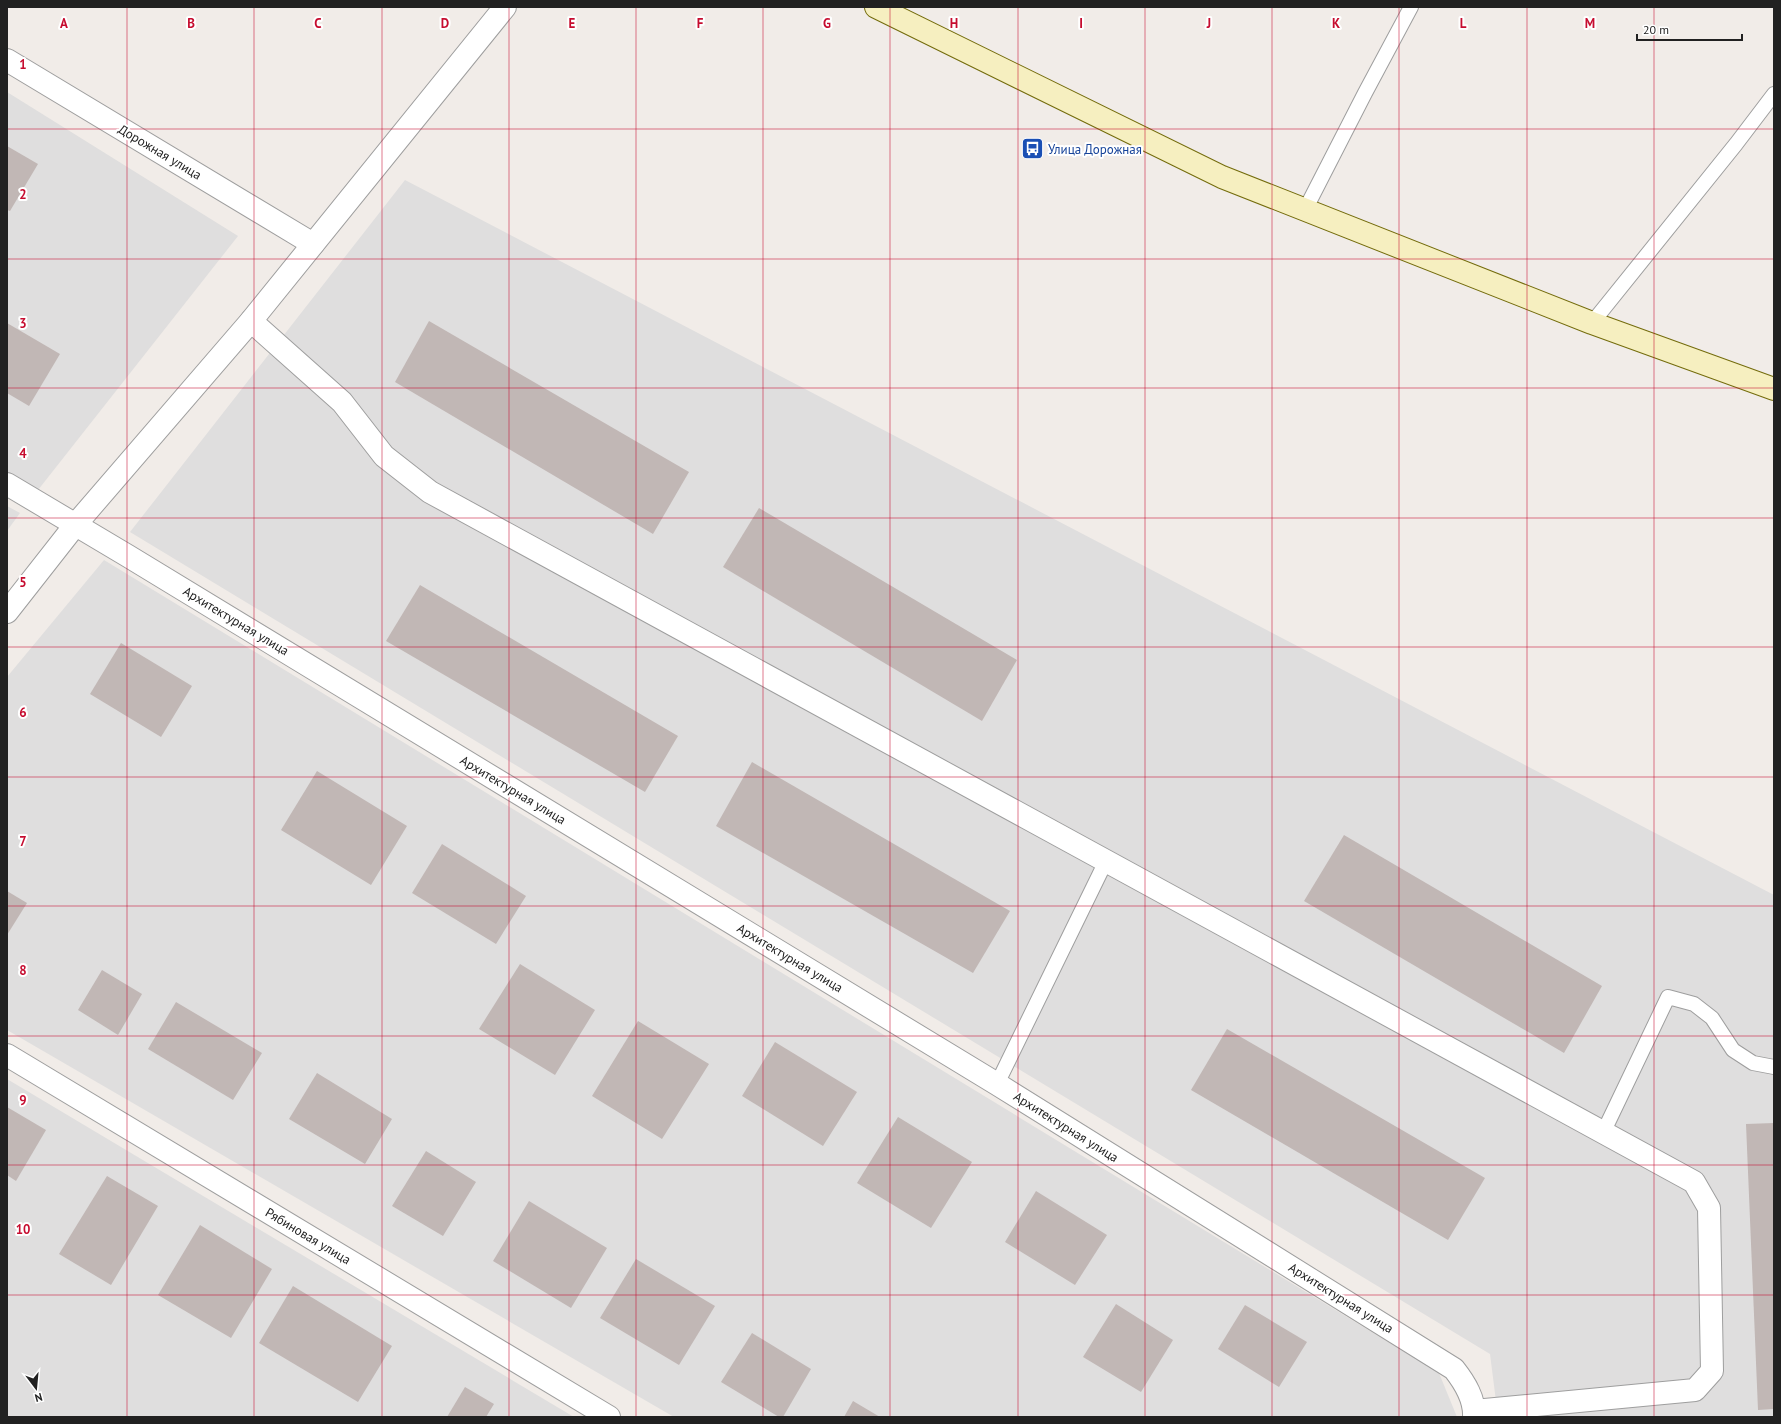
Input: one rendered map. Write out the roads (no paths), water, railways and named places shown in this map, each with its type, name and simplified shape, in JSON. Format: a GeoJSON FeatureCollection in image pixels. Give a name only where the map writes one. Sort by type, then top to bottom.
{"type":"FeatureCollection","features":[{"type":"Feature","properties":{"kind":"main road"},"geometry":{"type":"LineString","coordinates":[[876,7],[1222,177],[1592,323],[1774,389]]}},
{"type":"Feature","properties":{"kind":"street"},"geometry":{"type":"LineString","coordinates":[[7,612],[76,524],[251,321],[505,7]]}},
{"type":"Feature","properties":{"kind":"street","name":"Дорожная улица"},"geometry":{"type":"LineString","coordinates":[[7,60],[313,244]]}},
{"type":"Feature","properties":{"kind":"street"},"geometry":{"type":"LineString","coordinates":[[251,321],[342,402],[384,456],[430,492],[1694,1182],[1709,1208],[1712,1371],[1695,1390],[1474,1414]]}},
{"type":"Feature","properties":{"kind":"street","name":"Архитектурная улица"},"geometry":{"type":"LineString","coordinates":[[7,484],[76,524],[997,1084],[1454,1369],[1467,1386],[1474,1414]]}},
{"type":"Feature","properties":{"kind":"street","name":"Рябиновая улица"},"geometry":{"type":"LineString","coordinates":[[7,1055],[609,1417]]}},
{"type":"Feature","properties":{"kind":"lane"},"geometry":{"type":"LineString","coordinates":[[1305,210],[1411,7]]}},
{"type":"Feature","properties":{"kind":"lane"},"geometry":{"type":"LineString","coordinates":[[1592,323],[1736,144],[1774,94]]}},
{"type":"Feature","properties":{"kind":"lane"},"geometry":{"type":"LineString","coordinates":[[997,1084],[1106,861]]}},
{"type":"Feature","properties":{"kind":"lane"},"geometry":{"type":"LineString","coordinates":[[1603,1133],[1668,997],[1694,1004],[1712,1018],[1733,1050],[1753,1063],[1774,1067]]}},
{"type":"Feature","properties":{"kind":"place","name":"Улица Дорожная"},"geometry":{"type":"Point","coordinates":[1032,149]}}]}
